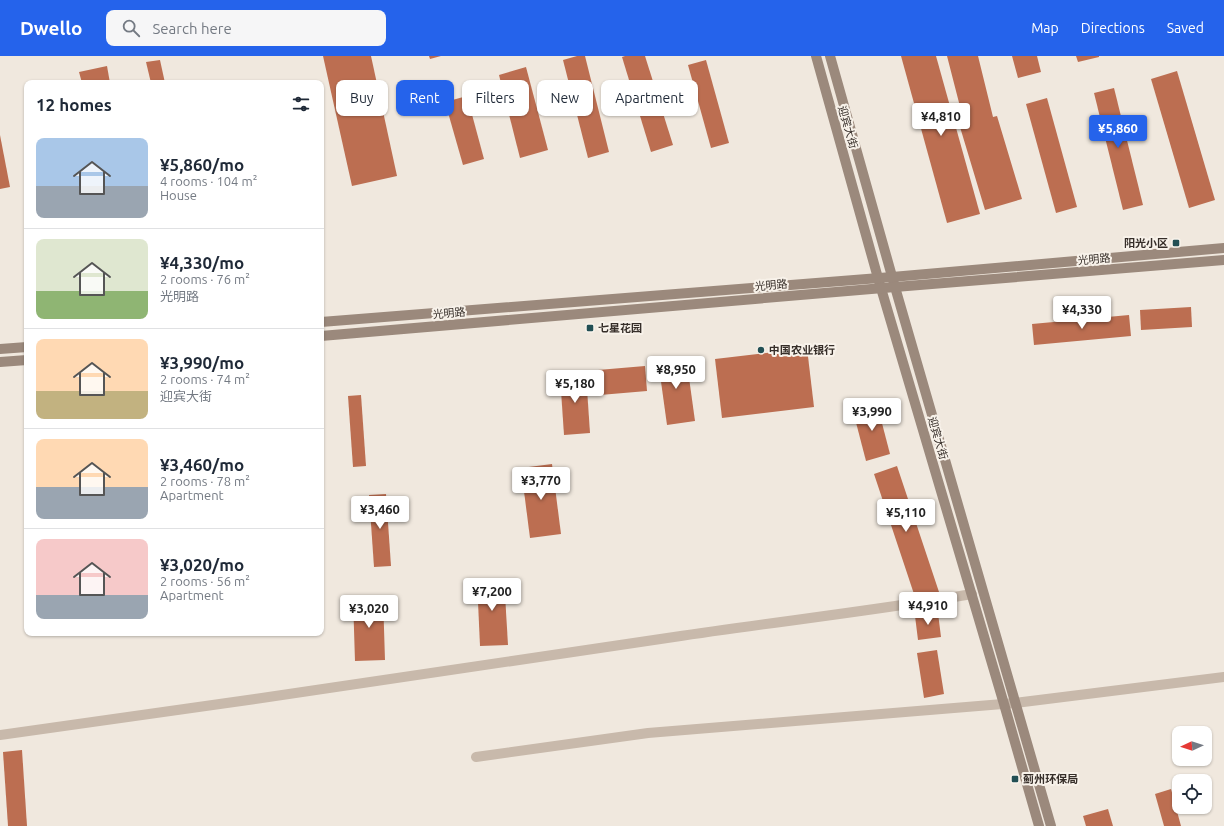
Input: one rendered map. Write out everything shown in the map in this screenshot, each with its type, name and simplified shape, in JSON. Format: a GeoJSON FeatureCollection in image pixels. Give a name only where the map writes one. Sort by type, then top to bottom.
{"type":"FeatureCollection","features":[{"type":"Feature","properties":{"kind":"street","name":"迎宾大街"},"geometry":{"type":"LineString","coordinates":[[816,56],[878,278],[1039,826]]}},
{"type":"Feature","properties":{"kind":"street","name":"迎宾大街"},"geometry":{"type":"LineString","coordinates":[[830,56],[893,282],[1051,826]]}},
{"type":"Feature","properties":{"kind":"street","name":"光明路"},"geometry":{"type":"LineString","coordinates":[[324,336],[881,288],[893,282],[1224,248]]}},
{"type":"Feature","properties":{"kind":"street","name":"光明路"},"geometry":{"type":"LineString","coordinates":[[324,322],[878,278],[893,282],[1224,260]]}},
{"type":"Feature","properties":{"kind":"street"},"geometry":{"type":"LineString","coordinates":[[0,349],[24,347]]}},
{"type":"Feature","properties":{"kind":"street"},"geometry":{"type":"LineString","coordinates":[[0,362],[24,360]]}},
{"type":"Feature","properties":{"kind":"street"},"geometry":{"type":"LineString","coordinates":[[0,735],[225,704],[724,630],[909,605],[972,594]]}},
{"type":"Feature","properties":{"kind":"street"},"geometry":{"type":"LineString","coordinates":[[476,757],[648,733],[1015,703],[1224,677]]}},
{"type":"Feature","properties":{"kind":"building"},"geometry":{"type":"Polygon","coordinates":[[[323,56],[371,56],[376,80],[336,80],[336,114],[323,56]]]}},
{"type":"Feature","properties":{"kind":"building"},"geometry":{"type":"Polygon","coordinates":[[[429,56],[441,56],[430,59],[429,56]]]}},
{"type":"Feature","properties":{"kind":"building"},"geometry":{"type":"Polygon","coordinates":[[[577,56],[585,56],[591,80],[568,80],[563,60],[577,56]]]}},
{"type":"Feature","properties":{"kind":"building"},"geometry":{"type":"Polygon","coordinates":[[[645,56],[653,80],[629,80],[622,57],[645,56]]]}},
{"type":"Feature","properties":{"kind":"building"},"geometry":{"type":"Polygon","coordinates":[[[901,56],[936,56],[980,214],[947,223],[901,56]]]}},
{"type":"Feature","properties":{"kind":"building"},"geometry":{"type":"Polygon","coordinates":[[[947,56],[978,56],[993,117],[997,116],[1022,199],[985,210],[960,127],[965,126],[947,56]]]}},
{"type":"Feature","properties":{"kind":"building"},"geometry":{"type":"Polygon","coordinates":[[[1012,56],[1037,56],[1041,72],[1018,78],[1012,56]]]}},
{"type":"Feature","properties":{"kind":"building"},"geometry":{"type":"Polygon","coordinates":[[[1076,56],[1099,56],[1099,57],[1078,62],[1076,56]]]}},
{"type":"Feature","properties":{"kind":"building"},"geometry":{"type":"Polygon","coordinates":[[[160,60],[164,80],[150,80],[146,62],[160,60]]]}},
{"type":"Feature","properties":{"kind":"building"},"geometry":{"type":"Polygon","coordinates":[[[706,60],[729,143],[711,148],[698,101],[698,80],[692,80],[688,65],[706,60]]]}},
{"type":"Feature","properties":{"kind":"building"},"geometry":{"type":"Polygon","coordinates":[[[107,66],[109,80],[81,80],[79,72],[107,66]]]}},
{"type":"Feature","properties":{"kind":"building"},"geometry":{"type":"Polygon","coordinates":[[[526,67],[537,108],[537,116],[539,116],[548,150],[520,158],[509,116],[529,116],[529,80],[500,80],[499,75],[526,67]]]}},
{"type":"Feature","properties":{"kind":"building"},"geometry":{"type":"Polygon","coordinates":[[[1177,71],[1215,200],[1189,208],[1151,79],[1177,71]]]}},
{"type":"Feature","properties":{"kind":"building"},"geometry":{"type":"Polygon","coordinates":[[[593,88],[609,152],[588,158],[577,116],[593,116],[593,88]]]}},
{"type":"Feature","properties":{"kind":"building"},"geometry":{"type":"Polygon","coordinates":[[[1114,88],[1143,205],[1123,210],[1094,93],[1114,88]]]}},
{"type":"Feature","properties":{"kind":"building"},"geometry":{"type":"Polygon","coordinates":[[[462,97],[462,116],[472,116],[484,159],[463,165],[449,116],[454,116],[454,100],[462,97]]]}},
{"type":"Feature","properties":{"kind":"building"},"geometry":{"type":"Polygon","coordinates":[[[1047,98],[1077,207],[1056,213],[1026,104],[1047,98]]]}},
{"type":"Feature","properties":{"kind":"building"},"geometry":{"type":"Polygon","coordinates":[[[336,116],[384,116],[397,176],[352,186],[336,116]]]}},
{"type":"Feature","properties":{"kind":"building"},"geometry":{"type":"Polygon","coordinates":[[[640,116],[664,116],[673,145],[651,152],[640,116]]]}},
{"type":"Feature","properties":{"kind":"building"},"geometry":{"type":"Polygon","coordinates":[[[0,135],[10,187],[0,189],[0,135]]]}},
{"type":"Feature","properties":{"kind":"building"},"geometry":{"type":"Polygon","coordinates":[[[1191,307],[1192,327],[1141,330],[1140,310],[1191,307]]]}},
{"type":"Feature","properties":{"kind":"building"},"geometry":{"type":"Polygon","coordinates":[[[1129,315],[1131,336],[1034,345],[1032,324],[1129,315]]]}},
{"type":"Feature","properties":{"kind":"building"},"geometry":{"type":"Polygon","coordinates":[[[807,348],[814,407],[722,418],[715,359],[807,348]]]}},
{"type":"Feature","properties":{"kind":"building"},"geometry":{"type":"Polygon","coordinates":[[[686,356],[695,421],[667,425],[658,360],[686,356]]]}},
{"type":"Feature","properties":{"kind":"building"},"geometry":{"type":"Polygon","coordinates":[[[645,366],[647,391],[600,395],[598,370],[645,366]]]}},
{"type":"Feature","properties":{"kind":"building"},"geometry":{"type":"Polygon","coordinates":[[[586,374],[590,433],[564,435],[560,376],[586,374]]]}},
{"type":"Feature","properties":{"kind":"building"},"geometry":{"type":"Polygon","coordinates":[[[361,395],[366,466],[353,467],[348,396],[361,395]]]}},
{"type":"Feature","properties":{"kind":"building"},"geometry":{"type":"Polygon","coordinates":[[[877,404],[890,454],[866,461],[853,411],[877,404]]]}},
{"type":"Feature","properties":{"kind":"building"},"geometry":{"type":"Polygon","coordinates":[[[552,464],[561,534],[530,538],[521,468],[552,464]]]}},
{"type":"Feature","properties":{"kind":"building"},"geometry":{"type":"Polygon","coordinates":[[[897,466],[939,592],[916,600],[874,474],[897,466]]]}},
{"type":"Feature","properties":{"kind":"building"},"geometry":{"type":"Polygon","coordinates":[[[386,494],[391,566],[374,567],[369,495],[386,494]]]}},
{"type":"Feature","properties":{"kind":"building"},"geometry":{"type":"Polygon","coordinates":[[[504,578],[508,645],[480,646],[477,580],[504,578]]]}},
{"type":"Feature","properties":{"kind":"building"},"geometry":{"type":"Polygon","coordinates":[[[383,597],[385,660],[355,661],[353,598],[383,597]]]}},
{"type":"Feature","properties":{"kind":"building"},"geometry":{"type":"Polygon","coordinates":[[[938,613],[941,637],[918,640],[915,616],[938,613]]]}},
{"type":"Feature","properties":{"kind":"building"},"geometry":{"type":"Polygon","coordinates":[[[937,650],[944,694],[924,698],[917,653],[937,650]]]}},
{"type":"Feature","properties":{"kind":"building"},"geometry":{"type":"Polygon","coordinates":[[[22,750],[27,826],[8,826],[3,752],[22,750]]]}},
{"type":"Feature","properties":{"kind":"building"},"geometry":{"type":"Polygon","coordinates":[[[1171,789],[1172,814],[1178,814],[1181,826],[1164,826],[1155,794],[1171,789]]]}},
{"type":"Feature","properties":{"kind":"building"},"geometry":{"type":"Polygon","coordinates":[[[1108,809],[1113,826],[1086,826],[1083,816],[1108,809]]]}},
{"type":"Feature","properties":{"kind":"place","name":"阳光小区"},"geometry":{"type":"Point","coordinates":[1176,243]}},
{"type":"Feature","properties":{"kind":"place","name":"七星花园"},"geometry":{"type":"Point","coordinates":[590,328]}},
{"type":"Feature","properties":{"kind":"place","name":"中国农业银行"},"geometry":{"type":"Point","coordinates":[761,350]}},
{"type":"Feature","properties":{"kind":"place","name":"蓟州环保局"},"geometry":{"type":"Point","coordinates":[1015,779]}}]}
